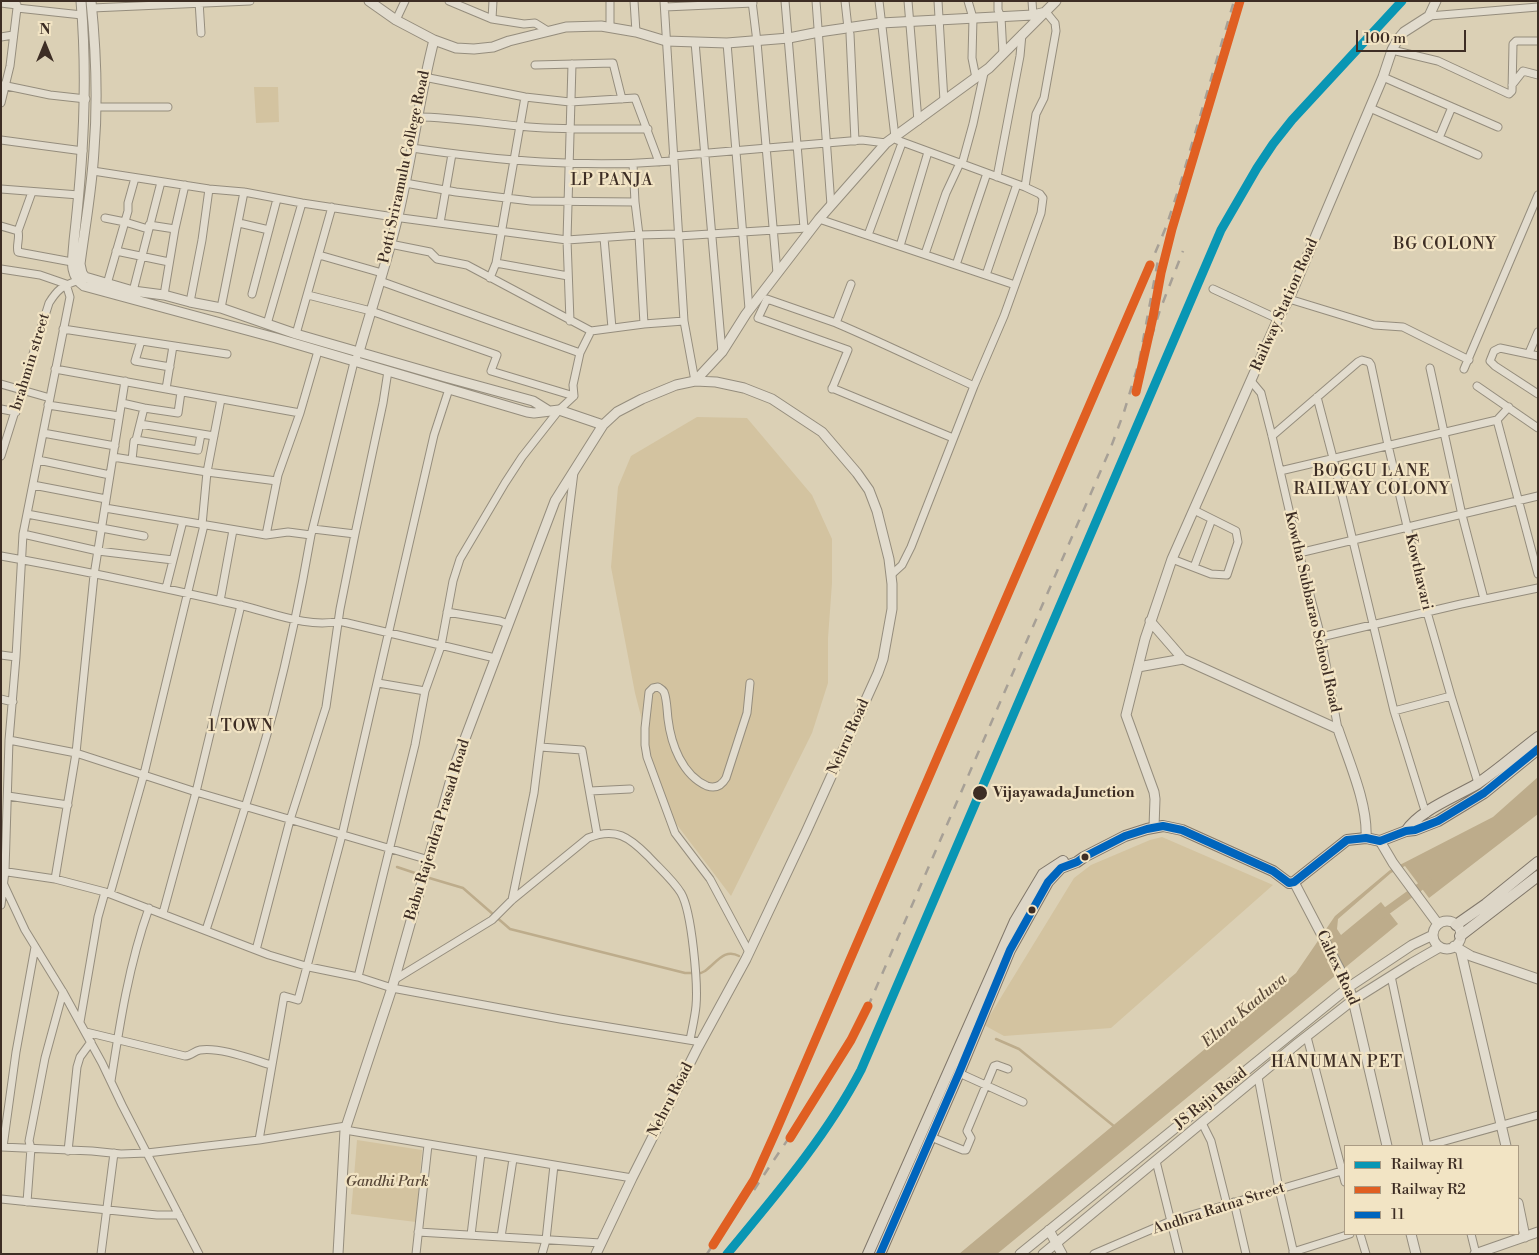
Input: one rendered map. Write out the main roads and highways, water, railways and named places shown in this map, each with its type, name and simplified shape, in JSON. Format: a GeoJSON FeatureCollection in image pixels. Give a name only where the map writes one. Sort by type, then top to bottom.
{"type":"FeatureCollection","features":[{"type":"Feature","properties":{"kind":"main road"},"geometry":{"type":"LineString","coordinates":[[1406,831],[1411,824],[1478,783],[1538,737]]}},
{"type":"Feature","properties":{"kind":"main road"},"geometry":{"type":"LineString","coordinates":[[880,1254],[960,1073],[1010,950],[1048,882],[1061,868],[1077,862],[1125,836],[1154,827],[1167,826],[1182,830],[1282,877],[1289,883],[1294,882],[1341,842],[1356,838],[1380,841],[1425,826],[1452,814],[1484,793],[1538,749]]}},
{"type":"Feature","properties":{"kind":"main road"},"geometry":{"type":"LineString","coordinates":[[868,1254],[1015,921],[1043,874],[1064,860],[1084,857]]}},
{"type":"Feature","properties":{"kind":"main road"},"geometry":{"type":"LineString","coordinates":[[1456,925],[1486,904],[1538,862]]}},
{"type":"Feature","properties":{"kind":"main road"},"geometry":{"type":"LineString","coordinates":[[1460,936],[1538,876]]}},
{"type":"Feature","properties":{"kind":"waterway"},"geometry":{"type":"LineString","coordinates":[[397,867],[421,875]]}},
{"type":"Feature","properties":{"kind":"waterway"},"geometry":{"type":"LineString","coordinates":[[426,877],[463,888],[510,929],[685,973],[701,973],[725,955],[734,954],[739,956]]}},
{"type":"Feature","properties":{"kind":"waterway","name":"Eluru Kaaluva"},"geometry":{"type":"LineString","coordinates":[[1381,915],[1428,881]]}},
{"type":"Feature","properties":{"kind":"waterway"},"geometry":{"type":"LineString","coordinates":[[996,1039],[1019,1049],[1115,1127]]}},
{"type":"Feature","properties":{"kind":"railway"},"geometry":{"type":"LineString","coordinates":[[707,1254],[754,1180],[776,1131],[1166,227],[1234,1]]}},
{"type":"Feature","properties":{"kind":"railway"},"geometry":{"type":"LineString","coordinates":[[771,1201],[848,1095],[872,1048],[1221,230],[1273,144],[1292,120],[1402,1]]}},
{"type":"Feature","properties":{"kind":"railway"},"geometry":{"type":"LineString","coordinates":[[1146,354],[1160,310],[1183,251]]}},
{"type":"Feature","properties":{"kind":"railway"},"geometry":{"type":"LineString","coordinates":[[754,1190],[825,1084],[863,1018],[1111,447],[1139,362],[1159,255]]}},
{"type":"Feature","properties":{"kind":"rail line","name":"R2"},"geometry":{"type":"LineString","coordinates":[[1136,392],[1172,229],[1240,1]]}},
{"type":"Feature","properties":{"kind":"rail line","name":"R1"},"geometry":{"type":"LineString","coordinates":[[727,1254],[816,1142],[861,1070],[1221,230],[1273,144],[1292,120],[1402,1]]}},
{"type":"Feature","properties":{"kind":"rail line","name":"R2"},"geometry":{"type":"LineString","coordinates":[[713,1245],[754,1180],[776,1131],[1150,265]]}},
{"type":"Feature","properties":{"kind":"rail line","name":"R2"},"geometry":{"type":"LineString","coordinates":[[790,1138],[851,1040],[868,1006]]}},
{"type":"Feature","properties":{"kind":"place","name":"Vijayawada Junction"},"geometry":{"type":"Point","coordinates":[980,793]}},
{"type":"Feature","properties":{"kind":"district","name":"LP PANJA"},"geometry":{"type":"Point","coordinates":[612,181]}},
{"type":"Feature","properties":{"kind":"district","name":"BG COLONY"},"geometry":{"type":"Point","coordinates":[1445,245]}},
{"type":"Feature","properties":{"kind":"district","name":"BOGGU LANE RAILWAY COLONY"},"geometry":{"type":"Point","coordinates":[1372,481]}},
{"type":"Feature","properties":{"kind":"district","name":"1 TOWN"},"geometry":{"type":"Point","coordinates":[241,727]}},
{"type":"Feature","properties":{"kind":"district","name":"HANUMAN PET"},"geometry":{"type":"Point","coordinates":[1337,1063]}},
{"type":"Feature","properties":{"kind":"park label","name":"Gandhi Park"},"geometry":{"type":"Point","coordinates":[387,1182]}}]}
